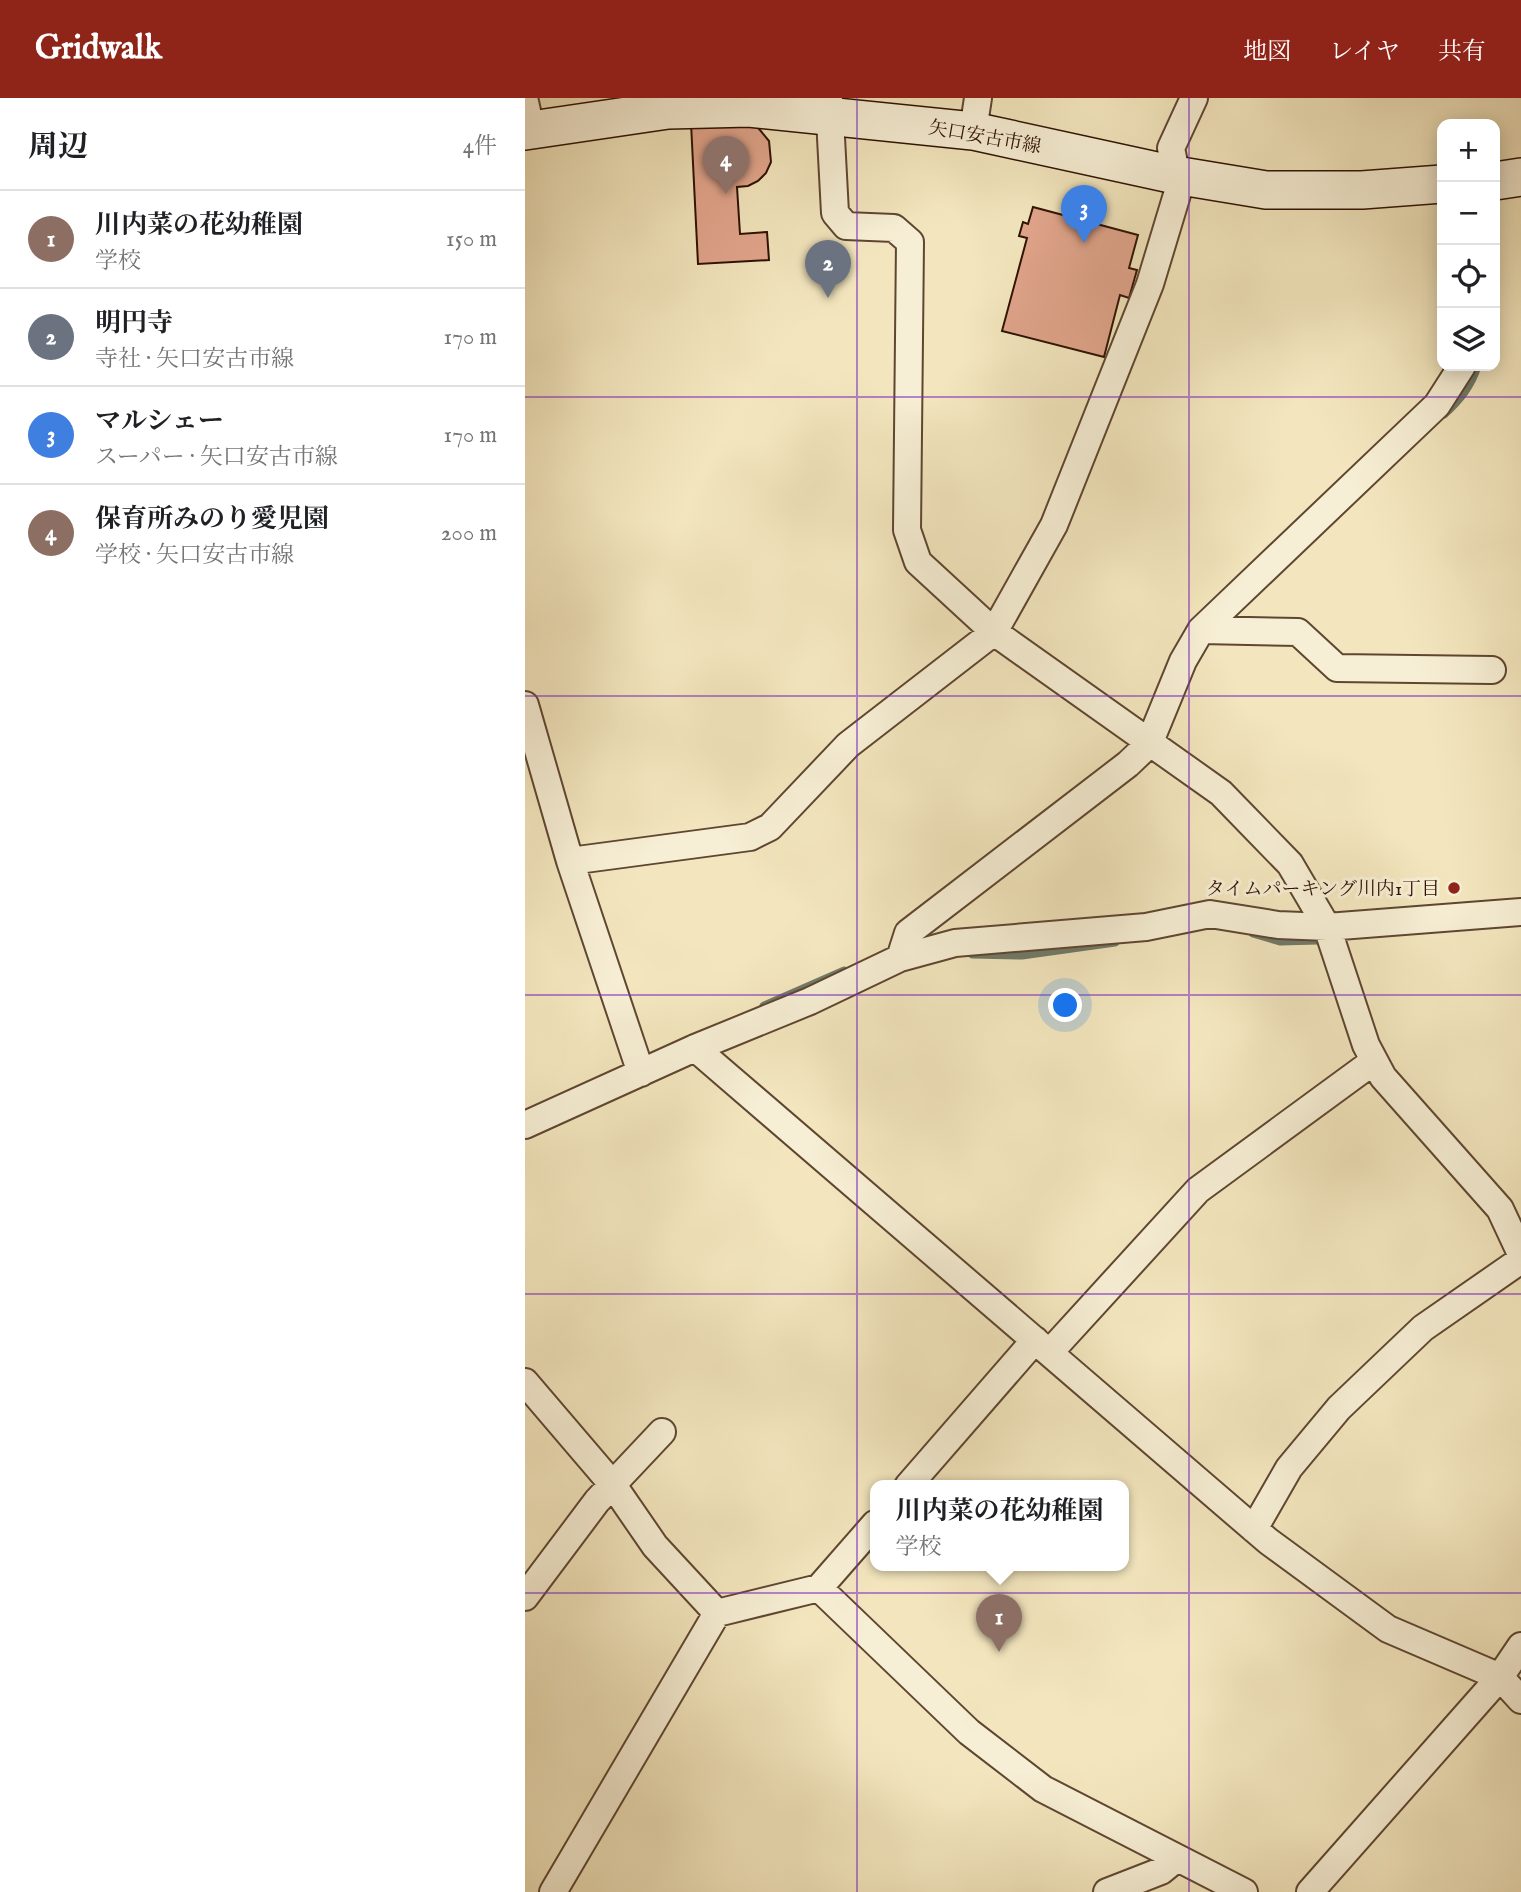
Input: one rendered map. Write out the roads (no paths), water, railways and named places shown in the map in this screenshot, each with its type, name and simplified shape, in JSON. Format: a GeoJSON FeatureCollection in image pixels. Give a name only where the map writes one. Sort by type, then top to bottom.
{"type":"FeatureCollection","features":[{"type":"Feature","properties":{"kind":"main road","name":"矢口安古市線"},"geometry":{"type":"LineString","coordinates":[[527,121],[668,110],[749,108],[829,107],[976,115],[1175,175],[1266,190],[1362,190],[1437,184]]}},
{"type":"Feature","properties":{"kind":"main road"},"geometry":{"type":"LineString","coordinates":[[1500,180],[1521,177]]}},
{"type":"Feature","properties":{"kind":"street"},"geometry":{"type":"LineString","coordinates":[[570,861],[750,837],[771,827],[848,745],[994,632],[1054,525],[1150,285],[1179,188],[1171,148],[1194,98]]}},
{"type":"Feature","properties":{"kind":"street"},"geometry":{"type":"LineString","coordinates":[[829,107],[835,212],[846,226],[894,228],[910,242],[907,530],[918,562],[994,632],[1221,793],[1290,864],[1327,927],[1366,1045],[1383,1077],[1500,1209],[1521,1254]]}},
{"type":"Feature","properties":{"kind":"street"},"geometry":{"type":"LineString","coordinates":[[900,958],[908,933],[1128,764],[1149,744],[1183,661],[1201,630],[1437,405],[1459,371]]}},
{"type":"Feature","properties":{"kind":"street"},"geometry":{"type":"LineString","coordinates":[[1201,630],[1298,632],[1337,668],[1492,670]]}},
{"type":"Feature","properties":{"kind":"street"},"geometry":{"type":"LineString","coordinates":[[525,705],[536,782],[570,861],[641,1073]]}},
{"type":"Feature","properties":{"kind":"street"},"geometry":{"type":"LineString","coordinates":[[525,1125],[695,1048],[810,1001],[900,958],[955,943],[1146,927],[1210,914],[1278,925],[1327,927],[1521,912]]}},
{"type":"Feature","properties":{"kind":"street"},"geometry":{"type":"LineString","coordinates":[[695,1048],[1254,1529],[1388,1629],[1500,1677],[1521,1700]]}},
{"type":"Feature","properties":{"kind":"street"},"geometry":{"type":"LineString","coordinates":[[914,1480],[1198,1190],[1374,1061]]}},
{"type":"Feature","properties":{"kind":"street"},"geometry":{"type":"LineString","coordinates":[[1254,1529],[1289,1468],[1339,1408],[1423,1328],[1521,1260]]}},
{"type":"Feature","properties":{"kind":"street"},"geometry":{"type":"LineString","coordinates":[[525,1382],[613,1485],[655,1546],[717,1613]]}},
{"type":"Feature","properties":{"kind":"street"},"geometry":{"type":"LineString","coordinates":[[525,1597],[597,1501],[662,1432]]}},
{"type":"Feature","properties":{"kind":"street"},"geometry":{"type":"LineString","coordinates":[[554,1892],[717,1613],[819,1588],[870,1530]]}},
{"type":"Feature","properties":{"kind":"street"},"geometry":{"type":"LineString","coordinates":[[819,1588],[969,1732],[1044,1789],[1244,1892]]}},
{"type":"Feature","properties":{"kind":"street"},"geometry":{"type":"LineString","coordinates":[[1310,1892],[1500,1677],[1521,1646]]}},
{"type":"Feature","properties":{"kind":"street"},"geometry":{"type":"LineString","coordinates":[[1107,1892],[1161,1871],[1177,1857]]}},
{"type":"Feature","properties":{"kind":"waterway"},"geometry":{"type":"LineString","coordinates":[[1444,414],[1464,392],[1475,371]]}},
{"type":"Feature","properties":{"kind":"waterway"},"geometry":{"type":"LineString","coordinates":[[1253,933],[1280,941],[1318,940]]}},
{"type":"Feature","properties":{"kind":"waterway"},"geometry":{"type":"LineString","coordinates":[[972,954],[1022,955],[1115,942]]}},
{"type":"Feature","properties":{"kind":"waterway"},"geometry":{"type":"LineString","coordinates":[[764,1006],[844,971]]}},
{"type":"Feature","properties":{"kind":"place","name":"保育所みのり愛児園"},"geometry":{"type":"Point","coordinates":[726,194]}},
{"type":"Feature","properties":{"kind":"place","name":"マルシェー"},"geometry":{"type":"Point","coordinates":[1084,243]}},
{"type":"Feature","properties":{"kind":"place","name":"明円寺"},"geometry":{"type":"Point","coordinates":[828,298]}},
{"type":"Feature","properties":{"kind":"place","name":"タイムパーキング川内1丁目"},"geometry":{"type":"Point","coordinates":[1454,888]}},
{"type":"Feature","properties":{"kind":"place","name":"川内菜の花幼稚園"},"geometry":{"type":"Point","coordinates":[999,1652]}}]}
